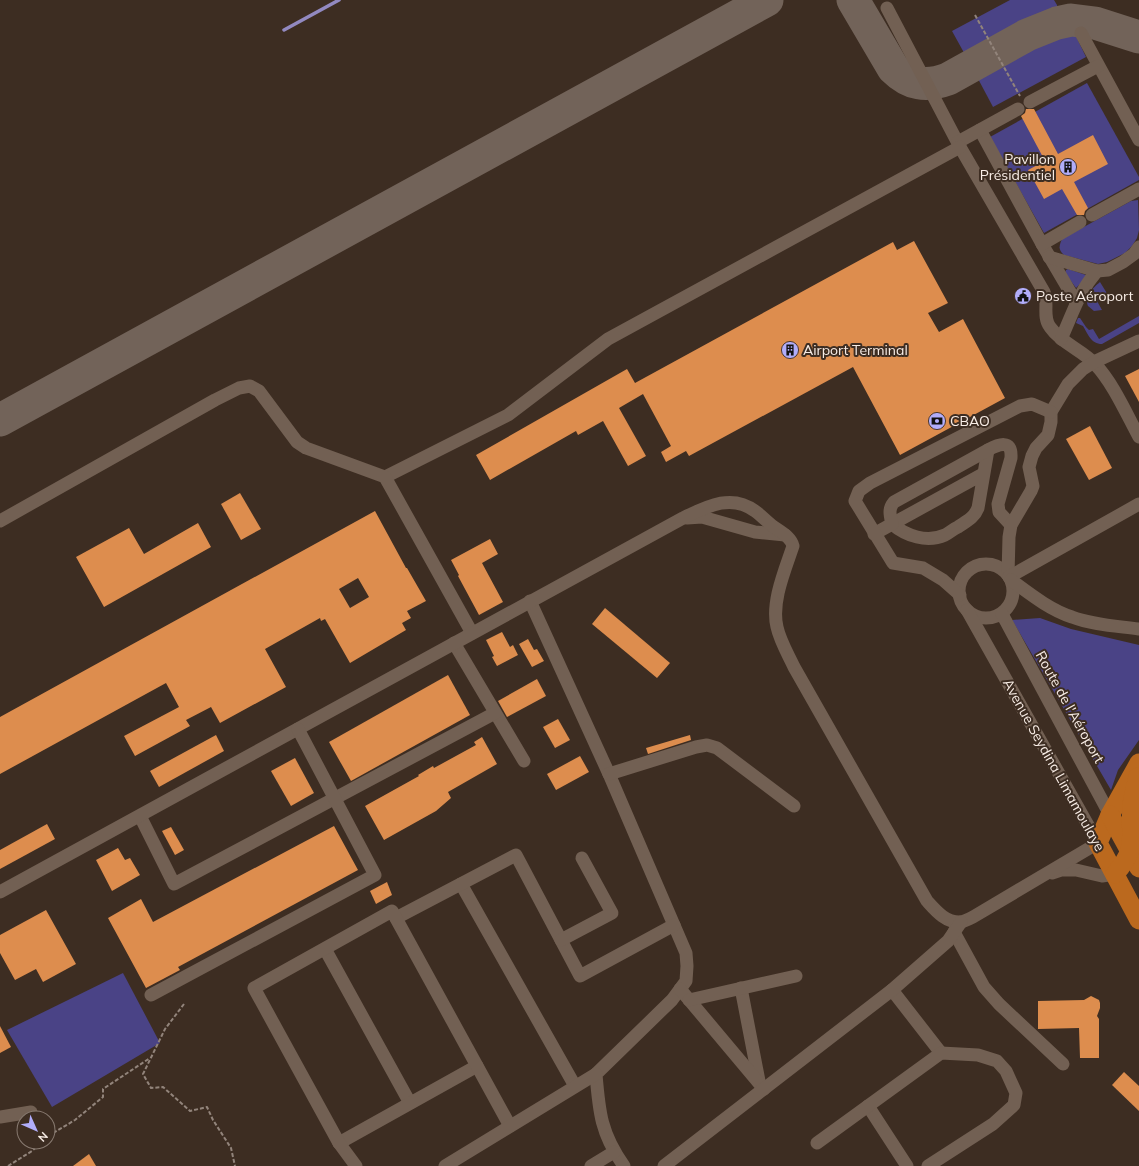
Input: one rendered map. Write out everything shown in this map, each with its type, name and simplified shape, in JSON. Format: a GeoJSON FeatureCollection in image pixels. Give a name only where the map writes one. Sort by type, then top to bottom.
{"type":"FeatureCollection","features":[{"type":"Feature","properties":{"kind":"highway"},"geometry":{"type":"LineString","coordinates":[[1098,842],[1110,815],[1139,763]]}},
{"type":"Feature","properties":{"kind":"highway"},"geometry":{"type":"LineString","coordinates":[[1114,874],[1124,865],[1135,861],[1132,805],[1139,770]]}},
{"type":"Feature","properties":{"kind":"highway","name":"Avenue Seydina Limamoulaye"},"geometry":{"type":"LineString","coordinates":[[1110,815],[1135,861]]}},
{"type":"Feature","properties":{"kind":"highway","name":"Avenue Seydina Limamoulaye"},"geometry":{"type":"LineString","coordinates":[[1098,842],[1139,920]]}},
{"type":"Feature","properties":{"kind":"street"},"geometry":{"type":"LineString","coordinates":[[887,8],[959,144],[1044,292],[1046,298],[1046,322],[1061,339],[1094,362],[1106,378],[1139,437]]}},
{"type":"Feature","properties":{"kind":"street"},"geometry":{"type":"LineString","coordinates":[[1081,33],[1139,140]]}},
{"type":"Feature","properties":{"kind":"street"},"geometry":{"type":"LineString","coordinates":[[1025,99],[1098,66]]}},
{"type":"Feature","properties":{"kind":"street"},"geometry":{"type":"LineString","coordinates":[[386,478],[508,415],[608,338],[959,144],[980,130],[1018,109]]}},
{"type":"Feature","properties":{"kind":"street"},"geometry":{"type":"LineString","coordinates":[[980,130],[1049,257],[1076,302]]}},
{"type":"Feature","properties":{"kind":"street"},"geometry":{"type":"LineString","coordinates":[[1092,215],[1139,189]]}},
{"type":"Feature","properties":{"kind":"street"},"geometry":{"type":"LineString","coordinates":[[1042,244],[1080,222]]}},
{"type":"Feature","properties":{"kind":"street"},"geometry":{"type":"LineString","coordinates":[[1049,257],[1097,271],[1108,270],[1134,254],[1139,247]]}},
{"type":"Feature","properties":{"kind":"street"},"geometry":{"type":"LineString","coordinates":[[1061,339],[1083,288],[1097,271]]}},
{"type":"Feature","properties":{"kind":"street"},"geometry":{"type":"LineString","coordinates":[[1139,341],[1094,362],[1083,370],[1068,384],[1051,412],[1051,422],[1048,434],[1036,448],[1030,462],[1033,486],[1011,525],[1009,537],[1010,577],[1013,587],[1013,595],[1007,609],[1002,614],[993,618],[975,616],[967,610],[962,603],[960,595],[960,586],[968,572],[975,567],[985,564],[993,565],[1002,569],[1010,577],[1052,608],[1068,616],[1085,621],[1139,629]]}},
{"type":"Feature","properties":{"kind":"street"},"geometry":{"type":"LineString","coordinates":[[0,522],[215,400],[240,388],[250,386],[259,391],[297,442],[306,448],[386,478],[472,633]]}},
{"type":"Feature","properties":{"kind":"street"},"geometry":{"type":"LineString","coordinates":[[960,595],[943,580],[923,568],[893,563],[855,501],[858,491],[884,475],[1020,406],[1032,404],[1051,412]]}},
{"type":"Feature","properties":{"kind":"street"},"geometry":{"type":"LineString","coordinates":[[988,450],[976,515],[944,535],[935,538],[914,536],[902,531],[892,524],[889,512],[890,506],[894,502],[988,450],[1004,444],[1009,447],[1012,452],[1012,458],[998,504],[999,512],[1011,525]]}},
{"type":"Feature","properties":{"kind":"street"},"geometry":{"type":"LineString","coordinates":[[874,534],[984,474]]}},
{"type":"Feature","properties":{"kind":"street"},"geometry":{"type":"LineString","coordinates":[[0,892],[683,518],[720,502],[733,502],[745,505],[755,511],[792,542],[793,546],[775,609],[777,626],[783,644],[794,667],[927,901],[938,915],[951,921],[958,927],[984,987],[999,1004],[1063,1064]]}},
{"type":"Feature","properties":{"kind":"street"},"geometry":{"type":"LineString","coordinates":[[1010,577],[1139,504]]}},
{"type":"Feature","properties":{"kind":"street"},"geometry":{"type":"LineString","coordinates":[[683,518],[702,517],[755,532],[785,535]]}},
{"type":"Feature","properties":{"kind":"street"},"geometry":{"type":"LineString","coordinates":[[445,1166],[596,1074],[672,1000],[686,981],[686,953],[609,774],[530,601]]}},
{"type":"Feature","properties":{"kind":"street","name":"Avenue Seydina Limamoulaye"},"geometry":{"type":"LineString","coordinates":[[967,610],[1098,842]]}},
{"type":"Feature","properties":{"kind":"street","name":"Route de l'Aéroport"},"geometry":{"type":"LineString","coordinates":[[1002,614],[1110,815]]}},
{"type":"Feature","properties":{"kind":"street"},"geometry":{"type":"LineString","coordinates":[[454,643],[524,761]]}},
{"type":"Feature","properties":{"kind":"street"},"geometry":{"type":"LineString","coordinates":[[140,816],[174,884],[495,713]]}},
{"type":"Feature","properties":{"kind":"street"},"geometry":{"type":"LineString","coordinates":[[151,995],[375,875],[298,729]]}},
{"type":"Feature","properties":{"kind":"street"},"geometry":{"type":"LineString","coordinates":[[609,774],[696,747],[707,745],[717,748],[794,806]]}},
{"type":"Feature","properties":{"kind":"street"},"geometry":{"type":"LineString","coordinates":[[664,1166],[762,1086],[892,990],[948,940],[958,927],[1098,842]]}},
{"type":"Feature","properties":{"kind":"street"},"geometry":{"type":"LineString","coordinates":[[396,918],[516,855],[580,976],[674,925]]}},
{"type":"Feature","properties":{"kind":"street"},"geometry":{"type":"LineString","coordinates":[[561,940],[612,913],[582,858]]}},
{"type":"Feature","properties":{"kind":"street"},"geometry":{"type":"LineString","coordinates":[[1044,874],[1061,870],[1076,870],[1102,876],[1114,874]]}},
{"type":"Feature","properties":{"kind":"street"},"geometry":{"type":"LineString","coordinates":[[461,884],[576,1086]]}},
{"type":"Feature","properties":{"kind":"street"},"geometry":{"type":"LineString","coordinates":[[356,1166],[339,1143],[254,988],[392,911],[510,1126]]}},
{"type":"Feature","properties":{"kind":"street"},"geometry":{"type":"LineString","coordinates":[[324,949],[410,1103]]}},
{"type":"Feature","properties":{"kind":"street"},"geometry":{"type":"LineString","coordinates":[[690,1000],[796,976]]}},
{"type":"Feature","properties":{"kind":"street"},"geometry":{"type":"LineString","coordinates":[[741,988],[762,1086]]}},
{"type":"Feature","properties":{"kind":"street"},"geometry":{"type":"LineString","coordinates":[[680,989],[762,1086]]}},
{"type":"Feature","properties":{"kind":"street"},"geometry":{"type":"LineString","coordinates":[[892,990],[941,1053]]}},
{"type":"Feature","properties":{"kind":"street"},"geometry":{"type":"LineString","coordinates":[[817,1143],[941,1053],[978,1055],[997,1061],[1006,1072],[1016,1093],[1014,1105],[993,1124],[928,1166]]}},
{"type":"Feature","properties":{"kind":"street"},"geometry":{"type":"LineString","coordinates":[[339,1143],[477,1066]]}},
{"type":"Feature","properties":{"kind":"street"},"geometry":{"type":"LineString","coordinates":[[596,1074],[602,1125],[614,1152],[624,1166]]}},
{"type":"Feature","properties":{"kind":"street"},"geometry":{"type":"LineString","coordinates":[[868,1106],[907,1166]]}},
{"type":"Feature","properties":{"kind":"street"},"geometry":{"type":"LineString","coordinates":[[0,1117],[16,1114]]}},
{"type":"Feature","properties":{"kind":"street"},"geometry":{"type":"LineString","coordinates":[[591,1166],[614,1152]]}},
{"type":"Feature","properties":{"kind":"path"},"geometry":{"type":"LineString","coordinates":[[975,15],[1025,99]]}},
{"type":"Feature","properties":{"kind":"path"},"geometry":{"type":"LineString","coordinates":[[184,1004],[166,1029],[144,1074],[151,1088],[163,1087],[190,1111],[208,1107],[213,1120],[231,1148],[235,1166]]}},
{"type":"Feature","properties":{"kind":"path"},"geometry":{"type":"LineString","coordinates":[[56,1131],[75,1120],[103,1097],[103,1089],[151,1057]]}},
{"type":"Feature","properties":{"kind":"path"},"geometry":{"type":"LineString","coordinates":[[8,1166],[33,1150]]}},
{"type":"Feature","properties":{"kind":"shaded area"},"geometry":{"type":"Polygon","coordinates":[[[1010,0],[1054,0],[1057,5],[1058,14],[1046,18],[968,60],[952,31],[1010,0]]]}},
{"type":"Feature","properties":{"kind":"shaded area"},"geometry":{"type":"Polygon","coordinates":[[[1073,30],[1086,57],[993,107],[976,75],[1044,38],[1073,30]]]}},
{"type":"Feature","properties":{"kind":"shaded area"},"geometry":{"type":"Polygon","coordinates":[[[1087,83],[1139,177],[1139,180],[1044,233],[990,137],[1087,83]]]}},
{"type":"Feature","properties":{"kind":"shaded area"},"geometry":{"type":"Polygon","coordinates":[[[1138,200],[1139,230],[1137,238],[1125,253],[1107,262],[1098,264],[1064,255],[1060,250],[1062,239],[1131,201],[1138,200]]]}},
{"type":"Feature","properties":{"kind":"shaded area"},"geometry":{"type":"Polygon","coordinates":[[[1068,269],[1086,275],[1087,277],[1076,288],[1065,273],[1068,269]]]}},
{"type":"Feature","properties":{"kind":"shaded area"},"geometry":{"type":"Polygon","coordinates":[[[1100,282],[1108,295],[1097,301],[1102,310],[1094,311],[1088,306],[1087,299],[1092,290],[1100,282]]]}},
{"type":"Feature","properties":{"kind":"shaded area"},"geometry":{"type":"Polygon","coordinates":[[[1139,316],[1139,323],[1102,344],[1098,344],[1092,340],[1083,326],[1076,323],[1078,318],[1080,318],[1089,330],[1093,329],[1099,339],[1139,316]]]}},
{"type":"Feature","properties":{"kind":"shaded area"},"geometry":{"type":"Polygon","coordinates":[[[1040,618],[1071,629],[1139,645],[1139,740],[1118,770],[1111,790],[1012,620],[1040,618]]]}},
{"type":"Feature","properties":{"kind":"shaded area"},"geometry":{"type":"Polygon","coordinates":[[[123,973],[160,1043],[52,1107],[7,1030],[123,973]]]}},
{"type":"Feature","properties":{"kind":"building","name":"Pavillon Présidentiel"},"geometry":{"type":"Polygon","coordinates":[[[1026,109],[1034,109],[1058,154],[1093,135],[1108,164],[1074,182],[1088,208],[1084,215],[1077,215],[1062,189],[1044,199],[1028,170],[1045,161],[1021,116],[1025,113],[1026,109]]]}},
{"type":"Feature","properties":{"kind":"building","name":"Airport Terminal"},"geometry":{"type":"Polygon","coordinates":[[[914,241],[948,303],[928,313],[939,332],[963,319],[1005,398],[900,455],[853,367],[689,456],[686,451],[666,462],[661,452],[671,446],[643,394],[619,408],[646,456],[628,466],[603,421],[578,435],[576,431],[490,480],[476,455],[627,369],[635,383],[893,242],[897,250],[914,241]]]}},
{"type":"Feature","properties":{"kind":"building"},"geometry":{"type":"Polygon","coordinates":[[[1139,369],[1139,402],[1125,376],[1139,369]]]}},
{"type":"Feature","properties":{"kind":"building"},"geometry":{"type":"Polygon","coordinates":[[[1090,426],[1112,468],[1089,480],[1066,439],[1090,426]]]}},
{"type":"Feature","properties":{"kind":"building"},"geometry":{"type":"Polygon","coordinates":[[[240,493],[261,529],[241,540],[221,504],[240,493]]]}},
{"type":"Feature","properties":{"kind":"building"},"geometry":{"type":"Polygon","coordinates":[[[375,511],[426,601],[407,611],[411,618],[402,623],[406,630],[350,663],[325,619],[321,621],[320,618],[265,649],[286,687],[220,723],[211,707],[186,720],[190,726],[135,756],[124,736],[179,707],[166,683],[0,774],[0,717],[375,511]],[[358,578],[339,589],[350,608],[369,597],[358,578]]]}},
{"type":"Feature","properties":{"kind":"building"},"geometry":{"type":"Polygon","coordinates":[[[198,523],[211,547],[104,607],[76,557],[129,528],[144,554],[198,523]]]}},
{"type":"Feature","properties":{"kind":"building"},"geometry":{"type":"Polygon","coordinates":[[[490,539],[498,554],[482,563],[503,602],[479,615],[451,560],[490,539]]]}},
{"type":"Feature","properties":{"kind":"building"},"geometry":{"type":"Polygon","coordinates":[[[605,608],[670,663],[657,678],[592,624],[605,608]]]}},
{"type":"Feature","properties":{"kind":"building"},"geometry":{"type":"Polygon","coordinates":[[[502,632],[510,647],[513,645],[518,655],[497,666],[486,640],[502,632]]]}},
{"type":"Feature","properties":{"kind":"building"},"geometry":{"type":"Polygon","coordinates":[[[528,639],[534,650],[537,649],[544,661],[532,667],[519,644],[528,639]]]}},
{"type":"Feature","properties":{"kind":"building"},"geometry":{"type":"Polygon","coordinates":[[[448,675],[470,715],[351,781],[329,742],[448,675]]]}},
{"type":"Feature","properties":{"kind":"building"},"geometry":{"type":"Polygon","coordinates":[[[537,679],[546,696],[507,717],[498,701],[537,679]]]}},
{"type":"Feature","properties":{"kind":"building"},"geometry":{"type":"Polygon","coordinates":[[[558,719],[570,740],[555,748],[543,727],[558,719]]]}},
{"type":"Feature","properties":{"kind":"building"},"geometry":{"type":"Polygon","coordinates":[[[216,735],[224,751],[159,787],[150,771],[216,735]]]}},
{"type":"Feature","properties":{"kind":"building"},"geometry":{"type":"Polygon","coordinates":[[[690,735],[691,740],[648,754],[646,748],[690,735]]]}},
{"type":"Feature","properties":{"kind":"building"},"geometry":{"type":"Polygon","coordinates":[[[482,737],[497,764],[448,792],[451,798],[436,811],[384,840],[365,806],[419,776],[418,775],[433,766],[434,768],[476,745],[474,742],[482,737]]]}},
{"type":"Feature","properties":{"kind":"building"},"geometry":{"type":"Polygon","coordinates":[[[580,756],[589,772],[556,790],[547,774],[580,756]]]}},
{"type":"Feature","properties":{"kind":"building"},"geometry":{"type":"Polygon","coordinates":[[[295,758],[314,793],[291,806],[271,771],[295,758]]]}},
{"type":"Feature","properties":{"kind":"building"},"geometry":{"type":"Polygon","coordinates":[[[47,824],[55,839],[0,869],[0,850],[47,824]]]}},
{"type":"Feature","properties":{"kind":"building"},"geometry":{"type":"Polygon","coordinates":[[[334,826],[358,870],[178,967],[180,970],[146,988],[108,918],[141,899],[153,922],[334,826]]]}},
{"type":"Feature","properties":{"kind":"building"},"geometry":{"type":"Polygon","coordinates":[[[171,827],[184,850],[175,855],[162,831],[171,827]]]}},
{"type":"Feature","properties":{"kind":"building"},"geometry":{"type":"Polygon","coordinates":[[[118,848],[125,860],[130,858],[140,875],[112,891],[96,860],[118,848]]]}},
{"type":"Feature","properties":{"kind":"building"},"geometry":{"type":"Polygon","coordinates":[[[387,882],[392,895],[376,904],[370,891],[387,882]]]}},
{"type":"Feature","properties":{"kind":"building"},"geometry":{"type":"Polygon","coordinates":[[[46,910],[76,964],[43,982],[36,969],[15,980],[0,953],[0,935],[46,910]]]}},
{"type":"Feature","properties":{"kind":"building"},"geometry":{"type":"Polygon","coordinates":[[[1091,996],[1099,1000],[1100,1003],[1097,1016],[1099,1019],[1099,1058],[1080,1058],[1079,1028],[1038,1029],[1038,1001],[1084,1000],[1091,996]]]}},
{"type":"Feature","properties":{"kind":"building"},"geometry":{"type":"Polygon","coordinates":[[[0,1026],[11,1047],[0,1053],[0,1026]]]}},
{"type":"Feature","properties":{"kind":"building"},"geometry":{"type":"Polygon","coordinates":[[[1124,1072],[1139,1086],[1139,1111],[1112,1085],[1124,1072]]]}},
{"type":"Feature","properties":{"kind":"building"},"geometry":{"type":"Polygon","coordinates":[[[89,1154],[96,1166],[73,1166],[89,1154]]]}},
{"type":"Feature","properties":{"kind":"waterway"},"geometry":{"type":"LineString","coordinates":[[284,30],[339,0]]}},
{"type":"Feature","properties":{"kind":"taxiway"},"geometry":{"type":"LineString","coordinates":[[0,420],[767,0]]}},
{"type":"Feature","properties":{"kind":"taxiway"},"geometry":{"type":"LineString","coordinates":[[853,0],[893,68],[906,78],[925,84],[940,82],[948,79],[1027,35],[1057,23],[1071,20],[1095,23],[1139,37]]}},
{"type":"Feature","properties":{"kind":"place","name":"Pavillon Présidentiel"},"geometry":{"type":"Point","coordinates":[1068,167]}},
{"type":"Feature","properties":{"kind":"place","name":"Poste Aéroport"},"geometry":{"type":"Point","coordinates":[1023,296]}},
{"type":"Feature","properties":{"kind":"place","name":"Airport Terminal"},"geometry":{"type":"Point","coordinates":[790,350]}},
{"type":"Feature","properties":{"kind":"place","name":"CBAO"},"geometry":{"type":"Point","coordinates":[937,421]}}]}
